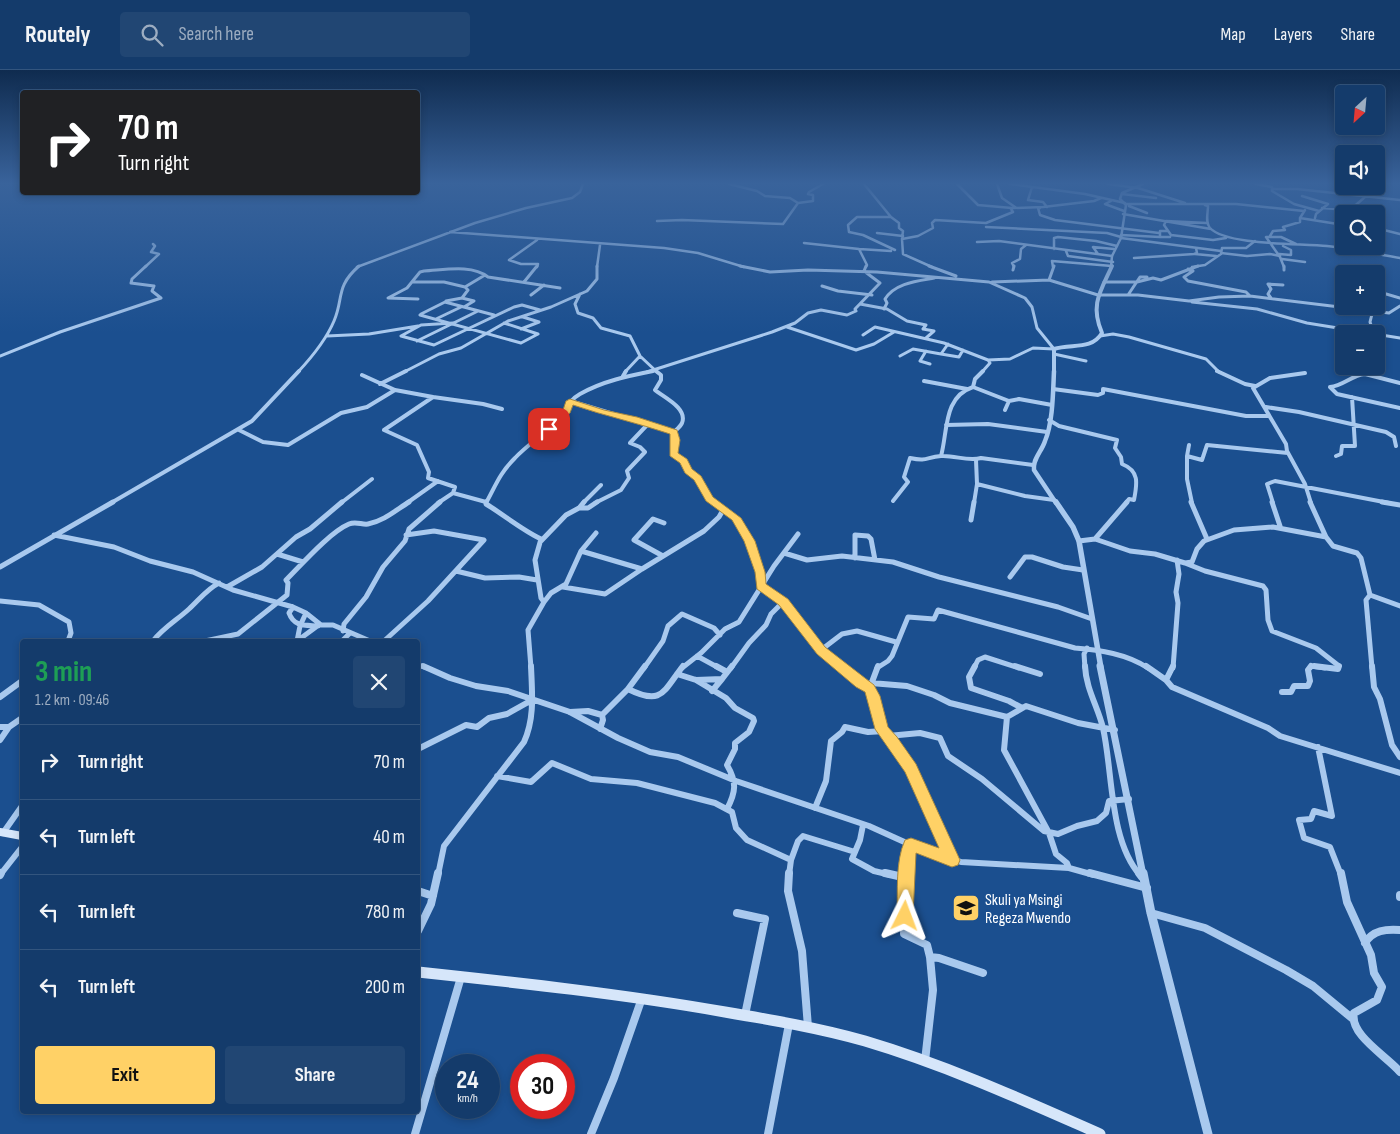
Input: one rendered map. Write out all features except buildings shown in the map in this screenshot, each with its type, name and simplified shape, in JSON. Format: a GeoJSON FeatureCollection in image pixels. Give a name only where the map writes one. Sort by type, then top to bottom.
{"type":"FeatureCollection","features":[{"type":"Feature","properties":{"kind":"main road"},"geometry":{"type":"LineString","coordinates":[[1,832],[20,836]]}},
{"type":"Feature","properties":{"kind":"main road"},"geometry":{"type":"LineString","coordinates":[[420,972],[642,997],[808,1027],[881,1046],[946,1068],[1100,1134]]}},
{"type":"Feature","properties":{"kind":"street"},"geometry":{"type":"LineString","coordinates":[[0,567],[239,430],[261,413],[327,336],[335,319],[340,292],[354,270],[368,262],[443,234]]}},
{"type":"Feature","properties":{"kind":"street"},"geometry":{"type":"LineString","coordinates":[[466,234],[600,245],[664,248],[698,253],[748,268],[770,272],[808,270],[866,272],[989,282],[1049,280],[1098,295],[1128,295],[1257,309],[1307,323],[1335,327]]}},
{"type":"Feature","properties":{"kind":"street"},"geometry":{"type":"LineString","coordinates":[[858,234],[866,235],[880,245],[928,266],[963,279]]}},
{"type":"Feature","properties":{"kind":"street"},"geometry":{"type":"LineString","coordinates":[[881,234],[903,237],[922,234]]}},
{"type":"Feature","properties":{"kind":"street"},"geometry":{"type":"LineString","coordinates":[[902,234],[903,254]]}},
{"type":"Feature","properties":{"kind":"street"},"geometry":{"type":"LineString","coordinates":[[1109,234],[1247,256],[1270,254],[1296,261],[1304,260]]}},
{"type":"Feature","properties":{"kind":"street"},"geometry":{"type":"LineString","coordinates":[[1100,336],[1102,333],[1097,321],[1096,301],[1112,264],[1112,256],[1121,237],[1121,234]]}},
{"type":"Feature","properties":{"kind":"street"},"geometry":{"type":"LineString","coordinates":[[1150,234],[1213,240],[1228,237]]}},
{"type":"Feature","properties":{"kind":"street"},"geometry":{"type":"LineString","coordinates":[[1169,234],[1184,238]]}},
{"type":"Feature","properties":{"kind":"street"},"geometry":{"type":"LineString","coordinates":[[1217,234],[1270,243],[1342,248],[1400,258]]}},
{"type":"Feature","properties":{"kind":"street"},"geometry":{"type":"LineString","coordinates":[[1121,237],[1159,235]]}},
{"type":"Feature","properties":{"kind":"street"},"geometry":{"type":"LineString","coordinates":[[1163,243],[1170,240],[1170,237]]}},
{"type":"Feature","properties":{"kind":"street"},"geometry":{"type":"LineString","coordinates":[[1284,270],[1280,256],[1266,237],[1291,240],[1296,244]]}},
{"type":"Feature","properties":{"kind":"street"},"geometry":{"type":"LineString","coordinates":[[1049,280],[1054,266],[1052,249],[1054,238],[1096,241],[1116,248]]}},
{"type":"Feature","properties":{"kind":"street"},"geometry":{"type":"LineString","coordinates":[[524,282],[536,270],[538,264],[520,264],[509,260],[537,240]]}},
{"type":"Feature","properties":{"kind":"street"},"geometry":{"type":"LineString","coordinates":[[1128,295],[1141,276],[1161,280],[1188,269],[1205,265],[1221,251],[1246,248],[1255,240]]}},
{"type":"Feature","properties":{"kind":"street"},"geometry":{"type":"LineString","coordinates":[[977,242],[999,241],[1112,256]]}},
{"type":"Feature","properties":{"kind":"street"},"geometry":{"type":"LineString","coordinates":[[804,243],[896,251]]}},
{"type":"Feature","properties":{"kind":"street"},"geometry":{"type":"LineString","coordinates":[[0,356],[60,332],[161,298],[154,294],[154,286],[132,283],[132,278],[158,256],[159,254],[151,252],[155,246],[153,244]]}},
{"type":"Feature","properties":{"kind":"street"},"geometry":{"type":"LineString","coordinates":[[896,251],[902,244]]}},
{"type":"Feature","properties":{"kind":"street"},"geometry":{"type":"LineString","coordinates":[[1280,256],[1291,255],[1291,250],[1281,244]]}},
{"type":"Feature","properties":{"kind":"street"},"geometry":{"type":"LineString","coordinates":[[380,384],[439,354],[461,348],[504,323],[551,307],[590,288],[597,279],[597,260],[600,245]]}},
{"type":"Feature","properties":{"kind":"street"},"geometry":{"type":"LineString","coordinates":[[1013,270],[1012,263],[1020,259],[1021,249],[1026,245]]}},
{"type":"Feature","properties":{"kind":"street"},"geometry":{"type":"LineString","coordinates":[[1098,254],[1093,247],[1116,248]]}},
{"type":"Feature","properties":{"kind":"street"},"geometry":{"type":"LineString","coordinates":[[1194,254],[1197,252],[1196,248]]}},
{"type":"Feature","properties":{"kind":"street"},"geometry":{"type":"LineString","coordinates":[[486,502],[492,494],[494,485],[508,465],[525,447],[536,441],[567,411],[570,401],[595,386],[623,376],[656,370],[787,327],[808,313],[821,310],[847,315],[856,311],[855,309],[872,295],[880,283],[864,271],[867,265],[859,249]]}},
{"type":"Feature","properties":{"kind":"street"},"geometry":{"type":"LineString","coordinates":[[1066,251],[1068,256],[1112,264]]}},
{"type":"Feature","properties":{"kind":"street"},"geometry":{"type":"LineString","coordinates":[[1134,258],[1194,254],[1217,256]]}},
{"type":"Feature","properties":{"kind":"street"},"geometry":{"type":"LineString","coordinates":[[1052,261],[1112,264]]}},
{"type":"Feature","properties":{"kind":"street"},"geometry":{"type":"LineString","coordinates":[[418,299],[388,298],[407,288],[420,272],[428,270],[462,269],[482,272],[485,275],[560,288]]}},
{"type":"Feature","properties":{"kind":"street"},"geometry":{"type":"LineString","coordinates":[[1188,269],[1193,271],[1184,277],[1188,281],[1246,292],[1250,296]]}},
{"type":"Feature","properties":{"kind":"street"},"geometry":{"type":"LineString","coordinates":[[464,287],[485,275]]}},
{"type":"Feature","properties":{"kind":"street"},"geometry":{"type":"LineString","coordinates":[[884,308],[887,303],[885,299],[886,294],[890,290],[902,285],[940,277]]}},
{"type":"Feature","properties":{"kind":"street"},"geometry":{"type":"LineString","coordinates":[[413,282],[444,282],[464,287],[468,290],[462,298]]}},
{"type":"Feature","properties":{"kind":"street"},"geometry":{"type":"LineString","coordinates":[[989,282],[1025,298],[1032,307],[1037,328],[1054,352],[1052,405],[1046,440],[1034,470],[1073,527],[1079,541],[1098,650],[1152,912],[1208,1134]]}},
{"type":"Feature","properties":{"kind":"street"},"geometry":{"type":"LineString","coordinates":[[1000,286],[1004,282]]}},
{"type":"Feature","properties":{"kind":"street"},"geometry":{"type":"LineString","coordinates":[[1104,282],[1137,282]]}},
{"type":"Feature","properties":{"kind":"street"},"geometry":{"type":"LineString","coordinates":[[1271,298],[1268,294],[1271,290],[1268,284],[1283,286]]}},
{"type":"Feature","properties":{"kind":"street"},"geometry":{"type":"LineString","coordinates":[[531,295],[544,285]]}},
{"type":"Feature","properties":{"kind":"street"},"geometry":{"type":"LineString","coordinates":[[822,286],[838,291],[872,295]]}},
{"type":"Feature","properties":{"kind":"street"},"geometry":{"type":"LineString","coordinates":[[580,294],[574,304],[578,313],[593,318],[601,328],[630,336],[640,356],[661,375],[661,380],[655,390],[678,408],[682,414],[682,423],[674,432]]}},
{"type":"Feature","properties":{"kind":"street"},"geometry":{"type":"LineString","coordinates":[[1385,294],[1400,298]]}},
{"type":"Feature","properties":{"kind":"street"},"geometry":{"type":"LineString","coordinates":[[1189,301],[1219,297],[1250,296],[1335,306]]}},
{"type":"Feature","properties":{"kind":"street"},"geometry":{"type":"LineString","coordinates":[[436,319],[474,301],[462,298],[445,302],[420,315],[521,343],[538,334],[504,323]]}},
{"type":"Feature","properties":{"kind":"street"},"geometry":{"type":"LineString","coordinates":[[445,302],[494,315]]}},
{"type":"Feature","properties":{"kind":"street"},"geometry":{"type":"LineString","coordinates":[[421,326],[401,336],[436,345],[494,315],[522,304],[541,310]]}},
{"type":"Feature","properties":{"kind":"street"},"geometry":{"type":"LineString","coordinates":[[860,304],[884,308],[907,321],[926,325],[923,329],[934,332],[926,338]]}},
{"type":"Feature","properties":{"kind":"street"},"geometry":{"type":"LineString","coordinates":[[1385,313],[1390,313],[1400,306]]}},
{"type":"Feature","properties":{"kind":"street"},"geometry":{"type":"LineString","coordinates":[[416,341],[478,311]]}},
{"type":"Feature","properties":{"kind":"street"},"geometry":{"type":"LineString","coordinates":[[521,328],[539,322],[522,316]]}},
{"type":"Feature","properties":{"kind":"street"},"geometry":{"type":"LineString","coordinates":[[327,336],[368,334],[453,323]]}},
{"type":"Feature","properties":{"kind":"street"},"geometry":{"type":"LineString","coordinates":[[787,327],[856,350],[874,344],[895,331]]}},
{"type":"Feature","properties":{"kind":"street"},"geometry":{"type":"LineString","coordinates":[[863,335],[875,327],[895,331],[948,344],[988,360],[1010,360],[1034,348],[1086,360]]}},
{"type":"Feature","properties":{"kind":"street"},"geometry":{"type":"LineString","coordinates":[[1054,352],[1063,346],[1082,346],[1090,344],[1100,336],[1113,334],[1206,359],[1216,370],[1245,384],[1255,386],[1270,378],[1305,373]]}},
{"type":"Feature","properties":{"kind":"street"},"geometry":{"type":"LineString","coordinates":[[1385,335],[1400,338]]}},
{"type":"Feature","properties":{"kind":"street"},"geometry":{"type":"LineString","coordinates":[[941,354],[948,344]]}},
{"type":"Feature","properties":{"kind":"street"},"geometry":{"type":"LineString","coordinates":[[900,356],[913,349],[956,358],[959,357],[963,350]]}},
{"type":"Feature","properties":{"kind":"street"},"geometry":{"type":"LineString","coordinates":[[926,351],[920,361],[930,364]]}},
{"type":"Feature","properties":{"kind":"street"},"geometry":{"type":"LineString","coordinates":[[623,376],[640,356]]}},
{"type":"Feature","properties":{"kind":"street"},"geometry":{"type":"LineString","coordinates":[[973,387],[975,379],[990,363],[988,360]]}},
{"type":"Feature","properties":{"kind":"street"},"geometry":{"type":"LineString","coordinates":[[362,375],[395,390],[483,404],[502,409]]}},
{"type":"Feature","properties":{"kind":"street"},"geometry":{"type":"LineString","coordinates":[[1356,375],[1339,387],[1330,386],[1338,394],[1400,408]]}},
{"type":"Feature","properties":{"kind":"street"},"geometry":{"type":"LineString","coordinates":[[1369,375],[1400,383]]}},
{"type":"Feature","properties":{"kind":"street"},"geometry":{"type":"LineString","coordinates":[[924,381],[967,389]]}},
{"type":"Feature","properties":{"kind":"street"},"geometry":{"type":"LineString","coordinates":[[1255,386],[1253,388],[1281,435],[1306,487],[1314,513],[1326,537],[1333,546],[1357,553],[1361,558],[1370,595]]}},
{"type":"Feature","properties":{"kind":"street"},"geometry":{"type":"LineString","coordinates":[[941,456],[951,406],[964,390],[973,387],[1009,401],[1019,399],[1052,405]]}},
{"type":"Feature","properties":{"kind":"street"},"geometry":{"type":"LineString","coordinates":[[1053,389],[1098,395],[1102,395],[1103,389],[1246,416],[1268,416]]}},
{"type":"Feature","properties":{"kind":"street"},"geometry":{"type":"LineString","coordinates":[[239,430],[270,443],[280,446],[288,445],[344,412],[367,407],[395,390]]}},
{"type":"Feature","properties":{"kind":"street"},"geometry":{"type":"LineString","coordinates":[[293,607],[289,613],[290,619],[300,626],[344,624],[366,596],[379,573],[405,541],[409,529],[453,493],[455,487],[428,478],[429,472],[417,445],[384,430],[397,419],[420,409],[433,397]]}},
{"type":"Feature","properties":{"kind":"street"},"geometry":{"type":"LineString","coordinates":[[1336,456],[1341,454],[1342,446],[1355,446],[1352,397]]}},
{"type":"Feature","properties":{"kind":"street"},"geometry":{"type":"LineString","coordinates":[[570,401],[674,432]]}},
{"type":"Feature","properties":{"kind":"street"},"geometry":{"type":"LineString","coordinates":[[1005,410],[1009,401]]}},
{"type":"Feature","properties":{"kind":"street"},"geometry":{"type":"LineString","coordinates":[[1266,407],[1286,409],[1386,432],[1391,434],[1397,442]]}},
{"type":"Feature","properties":{"kind":"street"},"geometry":{"type":"LineString","coordinates":[[1049,420],[1059,426],[1115,438],[1117,440],[1115,448],[1121,457],[1122,464],[1133,468],[1135,471],[1136,487],[1134,500],[1129,499],[1095,540]]}},
{"type":"Feature","properties":{"kind":"street"},"geometry":{"type":"LineString","coordinates":[[579,508],[588,508],[604,497],[621,490],[628,478],[627,470],[645,452],[640,447],[630,443],[648,424]]}},
{"type":"Feature","properties":{"kind":"street"},"geometry":{"type":"LineString","coordinates":[[946,424],[988,424],[1047,432]]}},
{"type":"Feature","properties":{"kind":"street"},"geometry":{"type":"LineString","coordinates":[[674,432],[676,440],[673,454],[684,461],[688,471],[697,478],[709,499],[736,518],[749,541],[760,572],[760,586]]}},
{"type":"Feature","properties":{"kind":"street"},"geometry":{"type":"LineString","coordinates":[[1189,445],[1186,472],[1192,506],[1198,518],[1202,534],[1207,539]]}},
{"type":"Feature","properties":{"kind":"street"},"geometry":{"type":"LineString","coordinates":[[1187,456],[1202,460],[1207,445],[1288,453]]}},
{"type":"Feature","properties":{"kind":"street"},"geometry":{"type":"LineString","coordinates":[[893,501],[908,482],[904,477],[910,458],[924,461],[941,456],[960,460],[976,460],[981,458],[1034,466]]}},
{"type":"Feature","properties":{"kind":"street"},"geometry":{"type":"LineString","coordinates":[[971,520],[977,484],[976,460]]}},
{"type":"Feature","properties":{"kind":"street"},"geometry":{"type":"LineString","coordinates":[[227,587],[252,573],[372,479]]}},
{"type":"Feature","properties":{"kind":"street"},"geometry":{"type":"LineString","coordinates":[[214,639],[238,634],[287,595],[288,583],[286,580],[303,562],[348,524],[355,522],[367,524],[387,518],[438,481]]}},
{"type":"Feature","properties":{"kind":"street"},"geometry":{"type":"LineString","coordinates":[[1280,526],[1267,484],[1275,481],[1400,505]]}},
{"type":"Feature","properties":{"kind":"street"},"geometry":{"type":"LineString","coordinates":[[977,484],[999,488],[1036,500],[1054,500]]}},
{"type":"Feature","properties":{"kind":"street"},"geometry":{"type":"LineString","coordinates":[[544,602],[541,598],[537,580],[535,560],[540,541],[566,515],[579,508],[592,492],[601,485]]}},
{"type":"Feature","properties":{"kind":"street"},"geometry":{"type":"LineString","coordinates":[[453,493],[486,502],[488,506],[521,526],[528,533],[541,539],[540,541]]}},
{"type":"Feature","properties":{"kind":"street"},"geometry":{"type":"LineString","coordinates":[[562,587],[604,594],[642,569],[649,567],[710,525],[721,516],[723,510]]}},
{"type":"Feature","properties":{"kind":"street"},"geometry":{"type":"LineString","coordinates":[[663,556],[634,540],[653,520],[664,523]]}},
{"type":"Feature","properties":{"kind":"street"},"geometry":{"type":"LineString","coordinates":[[1185,563],[1192,562],[1195,552],[1207,539],[1230,530],[1255,526],[1280,526],[1326,537]]}},
{"type":"Feature","properties":{"kind":"street"},"geometry":{"type":"LineString","coordinates":[[386,639],[428,601],[484,540],[434,530],[406,536]]}},
{"type":"Feature","properties":{"kind":"street"},"geometry":{"type":"LineString","coordinates":[[420,928],[433,896],[444,846],[528,733],[533,699],[528,630],[544,602],[551,593],[562,587],[572,573],[581,551],[596,533]]}},
{"type":"Feature","properties":{"kind":"street"},"geometry":{"type":"LineString","coordinates":[[628,689],[640,695],[653,698],[661,695],[684,665],[697,656],[731,625],[739,622],[760,586],[798,534]]}},
{"type":"Feature","properties":{"kind":"street"},"geometry":{"type":"LineString","coordinates":[[54,535],[114,547],[150,561],[193,572],[227,587],[293,607],[306,613],[319,625]]}},
{"type":"Feature","properties":{"kind":"street"},"geometry":{"type":"LineString","coordinates":[[855,558],[854,535],[868,536],[871,539],[875,560]]}},
{"type":"Feature","properties":{"kind":"street"},"geometry":{"type":"LineString","coordinates":[[1079,541],[1095,540],[1130,551],[1177,560],[1205,571],[1263,586],[1266,590],[1268,620],[1272,631],[1316,648],[1339,666],[1338,669],[1311,666],[1308,670],[1310,681],[1308,686],[1298,685],[1294,686],[1290,692],[1282,692]]}},
{"type":"Feature","properties":{"kind":"street"},"geometry":{"type":"LineString","coordinates":[[581,551],[642,569]]}},
{"type":"Feature","properties":{"kind":"street"},"geometry":{"type":"LineString","coordinates":[[784,553],[807,560],[842,556],[893,562],[954,582],[1058,607],[1092,619]]}},
{"type":"Feature","properties":{"kind":"street"},"geometry":{"type":"LineString","coordinates":[[277,554],[303,562]]}},
{"type":"Feature","properties":{"kind":"street"},"geometry":{"type":"LineString","coordinates":[[1010,577],[1026,557],[1032,557],[1063,567],[1083,570]]}},
{"type":"Feature","properties":{"kind":"street"},"geometry":{"type":"LineString","coordinates":[[1166,680],[1172,671],[1175,658],[1176,612],[1178,604],[1176,592],[1179,574],[1177,560]]}},
{"type":"Feature","properties":{"kind":"street"},"geometry":{"type":"LineString","coordinates":[[456,571],[485,578],[519,576],[537,580]]}},
{"type":"Feature","properties":{"kind":"street"},"geometry":{"type":"LineString","coordinates":[[211,587],[212,580]]}},
{"type":"Feature","properties":{"kind":"street"},"geometry":{"type":"LineString","coordinates":[[155,639],[161,631],[188,610],[211,587],[219,584]]}},
{"type":"Feature","properties":{"kind":"street"},"geometry":{"type":"LineString","coordinates":[[760,586],[784,602],[821,650],[865,685],[873,696],[880,724],[911,768],[952,860]]}},
{"type":"Feature","properties":{"kind":"street"},"geometry":{"type":"LineString","coordinates":[[1370,595],[1400,606]]}},
{"type":"Feature","properties":{"kind":"street"},"geometry":{"type":"LineString","coordinates":[[1370,595],[1366,600],[1366,614],[1369,624],[1374,687],[1380,699],[1392,745],[1400,758]]}},
{"type":"Feature","properties":{"kind":"street"},"geometry":{"type":"LineString","coordinates":[[0,601],[38,605],[51,611],[69,622],[71,634],[69,639]]}},
{"type":"Feature","properties":{"kind":"street"},"geometry":{"type":"LineString","coordinates":[[712,691],[766,625],[771,614],[784,602]]}},
{"type":"Feature","properties":{"kind":"street"},"geometry":{"type":"LineString","coordinates":[[865,685],[872,682],[877,676],[877,669],[880,664],[888,661],[908,617],[934,619],[938,610],[1074,648],[1098,650],[1132,659],[1166,680],[1172,687],[1268,728],[1280,736],[1400,773]]}},
{"type":"Feature","properties":{"kind":"street"},"geometry":{"type":"LineString","coordinates":[[297,639],[300,626],[306,613]]}},
{"type":"Feature","properties":{"kind":"street"},"geometry":{"type":"LineString","coordinates":[[602,715],[628,689],[663,641],[668,626],[682,614],[714,628],[720,635]]}},
{"type":"Feature","properties":{"kind":"street"},"geometry":{"type":"LineString","coordinates":[[343,639],[346,632],[344,624]]}},
{"type":"Feature","properties":{"kind":"street"},"geometry":{"type":"LineString","coordinates":[[300,639],[319,625]]}},
{"type":"Feature","properties":{"kind":"street"},"geometry":{"type":"LineString","coordinates":[[333,626],[365,639]]}},
{"type":"Feature","properties":{"kind":"street"},"geometry":{"type":"LineString","coordinates":[[821,650],[842,634],[857,631],[896,642]]}},
{"type":"Feature","properties":{"kind":"street"},"geometry":{"type":"LineString","coordinates":[[1087,648],[1084,654],[1085,670],[1089,690],[1104,728],[1107,762],[1124,849],[1135,869],[1147,884]]}},
{"type":"Feature","properties":{"kind":"street"},"geometry":{"type":"LineString","coordinates":[[697,656],[727,672]]}},
{"type":"Feature","properties":{"kind":"street"},"geometry":{"type":"LineString","coordinates":[[1022,708],[1009,701],[971,688],[969,676],[978,660],[985,658],[1040,674]]}},
{"type":"Feature","properties":{"kind":"street"},"geometry":{"type":"LineString","coordinates":[[420,666],[430,668],[450,678],[476,686],[508,691],[570,712],[600,729],[650,752],[678,757],[736,781],[869,826],[952,860],[973,864],[1069,868],[1147,884]]}},
{"type":"Feature","properties":{"kind":"street"},"geometry":{"type":"LineString","coordinates":[[677,674],[696,680],[726,698],[735,708],[753,718],[754,721],[748,732],[735,743],[735,750],[727,764],[736,781],[734,795],[727,809]]}},
{"type":"Feature","properties":{"kind":"street"},"geometry":{"type":"LineString","coordinates":[[696,680],[722,679]]}},
{"type":"Feature","properties":{"kind":"street"},"geometry":{"type":"LineString","coordinates":[[0,697],[20,682]]}},
{"type":"Feature","properties":{"kind":"street"},"geometry":{"type":"LineString","coordinates":[[872,682],[907,686],[934,695],[950,703],[1007,717]]}},
{"type":"Feature","properties":{"kind":"street"},"geometry":{"type":"LineString","coordinates":[[420,748],[466,725],[477,726],[486,718],[506,714],[520,704],[533,699]]}},
{"type":"Feature","properties":{"kind":"street"},"geometry":{"type":"LineString","coordinates":[[1069,868],[1069,865],[1056,854],[1049,833],[1004,750],[1007,717],[1026,706],[1078,724],[1115,730]]}},
{"type":"Feature","properties":{"kind":"street"},"geometry":{"type":"LineString","coordinates":[[570,712],[588,711],[602,715]]}},
{"type":"Feature","properties":{"kind":"street"},"geometry":{"type":"LineString","coordinates":[[600,729],[603,720],[602,715]]}},
{"type":"Feature","properties":{"kind":"street"},"geometry":{"type":"LineString","coordinates":[[0,740],[9,727],[20,719]]}},
{"type":"Feature","properties":{"kind":"street"},"geometry":{"type":"LineString","coordinates":[[0,727],[9,727]]}},
{"type":"Feature","properties":{"kind":"street"},"geometry":{"type":"LineString","coordinates":[[815,808],[826,780],[831,743],[834,738],[842,734],[845,727],[886,734],[922,734],[939,737],[943,741],[946,753],[950,758],[973,772],[1007,803],[1049,833],[1064,833],[1075,826],[1093,824],[1100,820],[1107,812],[1109,801],[1129,799]]}},
{"type":"Feature","properties":{"kind":"street"},"geometry":{"type":"LineString","coordinates":[[1318,747],[1332,816],[1314,811],[1311,819],[1301,818],[1299,820],[1301,833],[1304,838],[1330,847],[1341,873],[1347,902],[1371,955],[1374,973],[1382,987],[1376,1002],[1359,1007],[1353,1019]]}},
{"type":"Feature","properties":{"kind":"street"},"geometry":{"type":"LineString","coordinates":[[497,776],[531,782],[552,763],[591,779],[637,783],[715,803],[732,812],[736,828],[747,840],[791,860]]}},
{"type":"Feature","properties":{"kind":"street"},"geometry":{"type":"LineString","coordinates":[[1,832],[20,808]]}},
{"type":"Feature","properties":{"kind":"street"},"geometry":{"type":"LineString","coordinates":[[863,825],[860,840],[852,859],[874,871],[906,878]]}},
{"type":"Feature","properties":{"kind":"street"},"geometry":{"type":"LineString","coordinates":[[808,1027],[802,951],[788,891],[789,864],[798,841],[803,836],[855,852]]}},
{"type":"Feature","properties":{"kind":"street"},"geometry":{"type":"LineString","coordinates":[[911,844],[907,861],[904,934],[927,945],[930,957],[934,990],[926,1044],[926,1061]]}},
{"type":"Feature","properties":{"kind":"street"},"geometry":{"type":"LineString","coordinates":[[0,875],[20,850]]}},
{"type":"Feature","properties":{"kind":"street"},"geometry":{"type":"LineString","coordinates":[[420,892],[433,896]]}},
{"type":"Feature","properties":{"kind":"street"},"geometry":{"type":"LineString","coordinates":[[1152,912],[1206,928],[1314,986],[1340,1010],[1353,1019],[1357,1030],[1366,1042],[1395,1064],[1400,1072]]}},
{"type":"Feature","properties":{"kind":"street"},"geometry":{"type":"LineString","coordinates":[[737,913],[766,919],[745,1015]]}},
{"type":"Feature","properties":{"kind":"street"},"geometry":{"type":"LineString","coordinates":[[1365,942],[1368,938],[1386,928],[1400,930]]}},
{"type":"Feature","properties":{"kind":"street"},"geometry":{"type":"LineString","coordinates":[[930,957],[983,973]]}},
{"type":"Feature","properties":{"kind":"street"},"geometry":{"type":"LineString","coordinates":[[415,1134],[462,976]]}},
{"type":"Feature","properties":{"kind":"street"},"geometry":{"type":"LineString","coordinates":[[591,1134],[614,1078],[642,997]]}},
{"type":"Feature","properties":{"kind":"street"},"geometry":{"type":"LineString","coordinates":[[768,1134],[789,1023]]}},
{"type":"Feature","properties":{"kind":"place","name":"Skuli ya Msingi Regeza Mwendo"},"geometry":{"type":"Point","coordinates":[966,908]}},
{"type":"Feature","properties":{"kind":"route"},"geometry":{"type":"LineString","coordinates":[[549,429],[567,411],[570,401],[674,432],[676,440],[673,454],[684,461],[688,471],[697,478],[709,499],[736,518],[749,541],[760,572],[760,586],[784,602],[821,650],[869,689],[873,696],[882,729],[911,768],[952,860],[911,844],[907,861],[905,916]]}}]}
